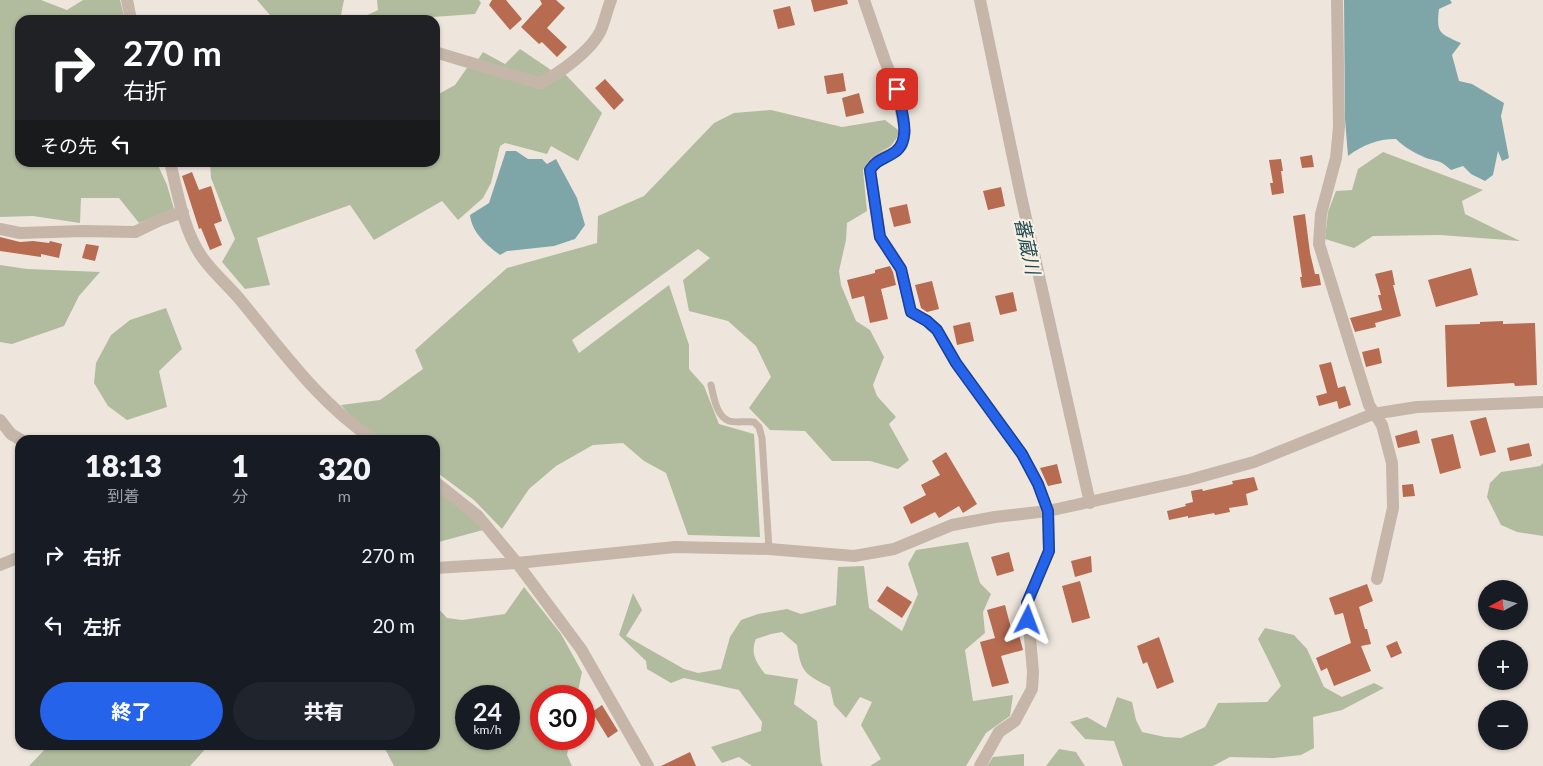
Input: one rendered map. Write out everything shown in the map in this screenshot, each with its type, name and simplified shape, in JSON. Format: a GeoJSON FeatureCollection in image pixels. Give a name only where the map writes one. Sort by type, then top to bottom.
{"type":"FeatureCollection","features":[{"type":"Feature","properties":{"kind":"street"},"geometry":{"type":"LineString","coordinates":[[127,0],[130,15]]}},
{"type":"Feature","properties":{"kind":"street"},"geometry":{"type":"LineString","coordinates":[[440,54],[539,83],[553,77],[580,56],[600,32],[610,0]]}},
{"type":"Feature","properties":{"kind":"street"},"geometry":{"type":"LineString","coordinates":[[864,0],[885,61],[897,89],[905,132],[902,145],[894,152],[875,161],[870,170],[880,237],[901,269],[911,312],[927,321],[937,330],[956,363],[1022,454],[1038,484],[1048,511],[1049,551],[1027,603],[1033,672],[1032,689],[1015,721],[999,732],[980,766]]}},
{"type":"Feature","properties":{"kind":"street"},"geometry":{"type":"LineString","coordinates":[[980,0],[1021,196],[1090,503]]}},
{"type":"Feature","properties":{"kind":"street"},"geometry":{"type":"LineString","coordinates":[[1337,0],[1339,127],[1336,158],[1321,214],[1319,244],[1368,405],[1382,425],[1392,463],[1393,508],[1377,579]]}},
{"type":"Feature","properties":{"kind":"street"},"geometry":{"type":"LineString","coordinates":[[171,167],[191,237],[202,256],[311,386],[333,408],[368,435]]}},
{"type":"Feature","properties":{"kind":"street"},"geometry":{"type":"LineString","coordinates":[[0,229],[20,233],[135,232],[183,212]]}},
{"type":"Feature","properties":{"kind":"street"},"geometry":{"type":"LineString","coordinates":[[440,568],[517,563],[675,547],[769,549],[854,556],[894,549],[952,525],[995,517],[1048,511],[1189,480],[1254,462],[1373,414],[1417,407],[1543,402]]}},
{"type":"Feature","properties":{"kind":"street"},"geometry":{"type":"LineString","coordinates":[[0,420],[15,436]]}},
{"type":"Feature","properties":{"kind":"street"},"geometry":{"type":"LineString","coordinates":[[440,486],[478,516],[517,563],[581,649],[648,766]]}},
{"type":"Feature","properties":{"kind":"street"},"geometry":{"type":"LineString","coordinates":[[0,565],[15,559]]}},
{"type":"Feature","properties":{"kind":"lane"},"geometry":{"type":"LineString","coordinates":[[711,385],[716,408],[723,417],[730,421],[754,422],[759,427],[762,438],[769,549]]}},
{"type":"Feature","properties":{"kind":"green space"},"geometry":{"type":"Polygon","coordinates":[[[0,0],[41,0],[67,10],[83,0],[120,0],[124,15],[15,15],[15,167],[159,167],[167,185],[174,209],[139,223],[119,198],[81,198],[80,223],[33,216],[0,217],[0,0]]]}},
{"type":"Feature","properties":{"kind":"green space"},"geometry":{"type":"Polygon","coordinates":[[[257,0],[344,0],[341,15],[270,15],[257,0]]]}},
{"type":"Feature","properties":{"kind":"green space"},"geometry":{"type":"Polygon","coordinates":[[[377,0],[479,0],[481,3],[475,14],[440,16],[368,15],[378,10],[377,0]]]}},
{"type":"Feature","properties":{"kind":"green space"},"geometry":{"type":"Polygon","coordinates":[[[520,49],[551,70],[538,81],[477,61],[483,52],[505,64],[520,49]]]}},
{"type":"Feature","properties":{"kind":"green space"},"geometry":{"type":"Polygon","coordinates":[[[469,65],[540,87],[565,74],[602,113],[578,161],[551,146],[547,154],[505,143],[500,146],[491,183],[483,198],[458,220],[442,201],[374,240],[350,205],[257,238],[270,285],[245,289],[222,262],[235,239],[211,178],[210,167],[440,167],[440,93],[455,85],[469,65]]]}},
{"type":"Feature","properties":{"kind":"green space"},"geometry":{"type":"Polygon","coordinates":[[[771,110],[842,127],[885,120],[901,132],[891,146],[871,157],[863,170],[867,211],[847,223],[846,240],[839,271],[841,285],[856,321],[870,330],[884,357],[873,385],[877,396],[896,417],[889,424],[909,460],[898,469],[870,461],[832,461],[805,431],[770,430],[749,408],[771,377],[756,346],[728,321],[689,311],[683,280],[710,258],[698,249],[572,340],[579,353],[669,285],[689,345],[689,369],[704,386],[719,424],[754,434],[760,537],[688,535],[666,473],[644,461],[623,443],[593,445],[556,466],[529,489],[502,529],[474,500],[440,475],[440,435],[377,435],[356,422],[341,405],[380,400],[423,369],[415,350],[507,268],[597,243],[598,216],[644,196],[714,123],[734,113],[771,110]]]}},
{"type":"Feature","properties":{"kind":"green space"},"geometry":{"type":"Polygon","coordinates":[[[1383,152],[1483,190],[1462,201],[1465,214],[1520,241],[1440,235],[1373,236],[1354,248],[1325,239],[1328,212],[1336,191],[1352,190],[1358,169],[1383,152]]]}},
{"type":"Feature","properties":{"kind":"green space"},"geometry":{"type":"Polygon","coordinates":[[[0,265],[27,269],[100,272],[79,296],[64,326],[12,344],[0,342],[0,265]]]}},
{"type":"Feature","properties":{"kind":"green space"},"geometry":{"type":"Polygon","coordinates":[[[166,308],[182,349],[159,371],[167,407],[127,420],[108,406],[94,383],[96,363],[111,335],[130,320],[166,308]]]}},
{"type":"Feature","properties":{"kind":"green space"},"geometry":{"type":"Polygon","coordinates":[[[1543,463],[1543,536],[1517,532],[1501,525],[1487,497],[1490,483],[1501,472],[1540,466],[1543,463]]]}},
{"type":"Feature","properties":{"kind":"green space"},"geometry":{"type":"Polygon","coordinates":[[[440,492],[462,507],[483,530],[440,542],[440,492]]]}},
{"type":"Feature","properties":{"kind":"green space"},"geometry":{"type":"Polygon","coordinates":[[[968,542],[980,583],[991,594],[983,612],[985,633],[965,650],[973,701],[1013,695],[1010,716],[986,733],[966,766],[870,766],[881,759],[861,725],[872,702],[860,697],[846,718],[834,705],[830,687],[806,672],[800,662],[797,645],[782,632],[756,639],[754,644],[755,657],[765,674],[798,679],[794,704],[817,721],[823,766],[752,766],[739,757],[722,763],[711,747],[761,731],[762,722],[739,690],[684,678],[671,683],[647,669],[646,661],[619,635],[633,593],[642,610],[626,636],[684,669],[698,673],[721,669],[730,637],[741,620],[758,614],[787,609],[801,614],[836,605],[838,567],[864,566],[869,608],[902,631],[918,594],[908,564],[916,550],[968,542]]]}},
{"type":"Feature","properties":{"kind":"green space"},"geometry":{"type":"Polygon","coordinates":[[[524,587],[561,634],[582,672],[579,685],[530,685],[530,750],[568,750],[567,755],[572,766],[394,766],[386,750],[440,750],[440,610],[447,618],[462,620],[505,614],[524,587]]]}},
{"type":"Feature","properties":{"kind":"green space"},"geometry":{"type":"Polygon","coordinates":[[[1265,628],[1294,635],[1307,649],[1324,687],[1342,697],[1374,683],[1384,688],[1342,710],[1313,717],[1314,748],[1301,755],[1274,758],[1230,757],[1213,766],[1123,766],[1114,741],[1085,739],[1070,722],[1087,717],[1106,728],[1117,697],[1132,702],[1136,720],[1142,732],[1181,738],[1205,727],[1218,703],[1267,702],[1281,686],[1258,639],[1265,628]]]}},
{"type":"Feature","properties":{"kind":"green space"},"geometry":{"type":"Polygon","coordinates":[[[1059,749],[1076,752],[1085,766],[1046,766],[1059,749]]]}},
{"type":"Feature","properties":{"kind":"green space"},"geometry":{"type":"Polygon","coordinates":[[[44,750],[204,750],[190,766],[29,766],[44,750]]]}},
{"type":"Feature","properties":{"kind":"green space"},"geometry":{"type":"Polygon","coordinates":[[[1024,754],[1024,766],[987,766],[993,757],[1024,754]]]}},
{"type":"Feature","properties":{"kind":"water"},"geometry":{"type":"Polygon","coordinates":[[[1344,0],[1450,0],[1452,3],[1439,9],[1438,23],[1441,32],[1461,43],[1452,55],[1459,81],[1472,84],[1504,103],[1501,116],[1509,158],[1502,161],[1498,151],[1493,175],[1485,181],[1471,174],[1463,166],[1451,170],[1442,163],[1414,152],[1396,139],[1370,143],[1348,156],[1345,119],[1344,0]]]}},
{"type":"Feature","properties":{"kind":"water"},"geometry":{"type":"Polygon","coordinates":[[[506,151],[516,151],[528,159],[542,159],[547,164],[556,159],[577,198],[585,225],[575,239],[554,246],[507,251],[500,255],[477,233],[470,215],[489,203],[506,151]]]}},
{"type":"Feature","properties":{"kind":"building"},"geometry":{"type":"Polygon","coordinates":[[[492,0],[506,0],[522,19],[510,30],[489,5],[492,0]]]}},
{"type":"Feature","properties":{"kind":"building"},"geometry":{"type":"Polygon","coordinates":[[[540,0],[556,0],[565,8],[547,28],[567,47],[557,57],[542,42],[539,44],[521,27],[542,4],[540,0]]]}},
{"type":"Feature","properties":{"kind":"building"},"geometry":{"type":"Polygon","coordinates":[[[811,0],[847,0],[848,4],[814,12],[811,0]]]}},
{"type":"Feature","properties":{"kind":"building"},"geometry":{"type":"Polygon","coordinates":[[[790,6],[795,25],[778,29],[773,10],[790,6]]]}},
{"type":"Feature","properties":{"kind":"building"},"geometry":{"type":"Polygon","coordinates":[[[843,73],[846,91],[827,94],[824,76],[843,73]]]}},
{"type":"Feature","properties":{"kind":"building"},"geometry":{"type":"Polygon","coordinates":[[[605,79],[624,100],[614,110],[595,88],[605,79]]]}},
{"type":"Feature","properties":{"kind":"building"},"geometry":{"type":"Polygon","coordinates":[[[859,93],[864,113],[846,117],[842,98],[859,93]]]}},
{"type":"Feature","properties":{"kind":"building"},"geometry":{"type":"Polygon","coordinates":[[[1312,155],[1314,167],[1302,168],[1300,157],[1312,155]]]}},
{"type":"Feature","properties":{"kind":"building"},"geometry":{"type":"Polygon","coordinates":[[[1281,159],[1284,193],[1272,195],[1270,183],[1273,183],[1269,160],[1281,159]]]}},
{"type":"Feature","properties":{"kind":"building"},"geometry":{"type":"Polygon","coordinates":[[[192,172],[199,190],[211,186],[222,221],[214,224],[222,245],[210,250],[201,228],[199,229],[182,176],[192,172]]]}},
{"type":"Feature","properties":{"kind":"building"},"geometry":{"type":"Polygon","coordinates":[[[1001,187],[1005,206],[988,210],[983,191],[1001,187]]]}},
{"type":"Feature","properties":{"kind":"building"},"geometry":{"type":"Polygon","coordinates":[[[907,204],[911,223],[894,227],[889,208],[907,204]]]}},
{"type":"Feature","properties":{"kind":"building"},"geometry":{"type":"Polygon","coordinates":[[[1305,214],[1310,253],[1315,274],[1319,274],[1321,285],[1302,288],[1293,216],[1305,214]]]}},
{"type":"Feature","properties":{"kind":"building"},"geometry":{"type":"Polygon","coordinates":[[[0,237],[20,242],[49,243],[50,241],[62,244],[59,258],[41,254],[41,257],[0,251],[0,237]]]}},
{"type":"Feature","properties":{"kind":"building"},"geometry":{"type":"Polygon","coordinates":[[[86,244],[99,246],[95,261],[82,258],[86,244]]]}},
{"type":"Feature","properties":{"kind":"building"},"geometry":{"type":"Polygon","coordinates":[[[890,266],[896,285],[881,289],[888,319],[870,323],[864,296],[852,299],[847,280],[875,273],[875,270],[890,266]]]}},
{"type":"Feature","properties":{"kind":"building"},"geometry":{"type":"Polygon","coordinates":[[[1471,268],[1478,295],[1436,307],[1428,280],[1471,268]]]}},
{"type":"Feature","properties":{"kind":"building"},"geometry":{"type":"Polygon","coordinates":[[[1392,270],[1395,285],[1393,285],[1401,316],[1375,323],[1376,327],[1355,332],[1350,318],[1382,310],[1378,295],[1381,295],[1375,274],[1392,270]]]}},
{"type":"Feature","properties":{"kind":"building"},"geometry":{"type":"Polygon","coordinates":[[[932,281],[939,309],[927,312],[921,308],[915,285],[932,281]]]}},
{"type":"Feature","properties":{"kind":"building"},"geometry":{"type":"Polygon","coordinates":[[[1013,292],[1017,311],[1000,315],[995,296],[1013,292]]]}},
{"type":"Feature","properties":{"kind":"building"},"geometry":{"type":"Polygon","coordinates":[[[1503,321],[1503,324],[1535,323],[1537,385],[1515,386],[1514,383],[1447,387],[1445,325],[1503,321]]]}},
{"type":"Feature","properties":{"kind":"building"},"geometry":{"type":"Polygon","coordinates":[[[970,322],[974,341],[957,345],[953,326],[970,322]]]}},
{"type":"Feature","properties":{"kind":"building"},"geometry":{"type":"Polygon","coordinates":[[[1379,348],[1382,363],[1366,367],[1362,352],[1379,348]]]}},
{"type":"Feature","properties":{"kind":"building"},"geometry":{"type":"Polygon","coordinates":[[[1331,362],[1338,388],[1345,386],[1351,405],[1339,409],[1337,401],[1319,406],[1316,396],[1327,393],[1319,365],[1331,362]]]}},
{"type":"Feature","properties":{"kind":"building"},"geometry":{"type":"Polygon","coordinates":[[[1486,417],[1496,452],[1480,456],[1470,421],[1486,417]]]}},
{"type":"Feature","properties":{"kind":"building"},"geometry":{"type":"Polygon","coordinates":[[[1417,430],[1420,443],[1398,448],[1395,436],[1417,430]]]}},
{"type":"Feature","properties":{"kind":"building"},"geometry":{"type":"Polygon","coordinates":[[[1453,434],[1461,468],[1440,474],[1431,439],[1453,434]]]}},
{"type":"Feature","properties":{"kind":"building"},"geometry":{"type":"Polygon","coordinates":[[[1529,443],[1532,456],[1510,461],[1507,448],[1529,443]]]}},
{"type":"Feature","properties":{"kind":"building"},"geometry":{"type":"Polygon","coordinates":[[[946,452],[977,504],[963,513],[959,506],[939,518],[935,512],[911,524],[903,507],[926,495],[921,485],[940,475],[932,461],[946,452]]]}},
{"type":"Feature","properties":{"kind":"building"},"geometry":{"type":"Polygon","coordinates":[[[1057,464],[1062,483],[1048,486],[1040,468],[1057,464]]]}},
{"type":"Feature","properties":{"kind":"building"},"geometry":{"type":"Polygon","coordinates":[[[1254,477],[1258,490],[1246,494],[1248,505],[1229,508],[1230,512],[1215,515],[1214,513],[1169,520],[1167,511],[1193,502],[1191,491],[1202,489],[1203,491],[1233,484],[1232,481],[1254,477]]]}},
{"type":"Feature","properties":{"kind":"building"},"geometry":{"type":"Polygon","coordinates":[[[1413,484],[1415,496],[1403,497],[1402,485],[1413,484]]]}},
{"type":"Feature","properties":{"kind":"building"},"geometry":{"type":"Polygon","coordinates":[[[1009,552],[1014,571],[997,576],[991,557],[1009,552]]]}},
{"type":"Feature","properties":{"kind":"building"},"geometry":{"type":"Polygon","coordinates":[[[1091,556],[1092,572],[1075,577],[1071,561],[1091,556]]]}},
{"type":"Feature","properties":{"kind":"building"},"geometry":{"type":"Polygon","coordinates":[[[1080,581],[1090,618],[1072,623],[1062,586],[1080,581]]]}},
{"type":"Feature","properties":{"kind":"building"},"geometry":{"type":"Polygon","coordinates":[[[1367,584],[1373,601],[1359,607],[1371,644],[1361,646],[1371,671],[1334,686],[1327,668],[1321,671],[1316,658],[1351,643],[1343,613],[1335,615],[1329,598],[1367,584]]]}},
{"type":"Feature","properties":{"kind":"building"},"geometry":{"type":"Polygon","coordinates":[[[887,586],[912,602],[902,618],[877,601],[887,586]]]}},
{"type":"Feature","properties":{"kind":"building"},"geometry":{"type":"Polygon","coordinates":[[[1005,605],[1012,632],[1018,631],[1023,650],[1001,656],[1009,683],[992,687],[980,642],[995,638],[987,610],[1005,605]]]}},
{"type":"Feature","properties":{"kind":"building"},"geometry":{"type":"Polygon","coordinates":[[[1159,637],[1174,682],[1157,689],[1147,662],[1143,664],[1137,646],[1159,637]]]}},
{"type":"Feature","properties":{"kind":"building"},"geometry":{"type":"Polygon","coordinates":[[[1397,641],[1402,653],[1391,658],[1386,646],[1397,641]]]}},
{"type":"Feature","properties":{"kind":"building"},"geometry":{"type":"Polygon","coordinates":[[[602,705],[618,731],[608,738],[595,717],[595,710],[602,705]]]}},
{"type":"Feature","properties":{"kind":"building"},"geometry":{"type":"Polygon","coordinates":[[[690,752],[696,766],[661,766],[690,752]]]}},
{"type":"Feature","properties":{"kind":"route"},"geometry":{"type":"LineString","coordinates":[[897,89],[905,132],[902,145],[894,152],[875,161],[870,170],[880,237],[901,269],[911,312],[927,321],[937,330],[956,363],[1022,454],[1038,484],[1048,511],[1049,551],[1027,603],[1028,620]]}},
{"type":"Feature","properties":{"kind":"water label","name":"蕃蔵川"},"geometry":{"type":"Point","coordinates":[1028,246]}}]}
